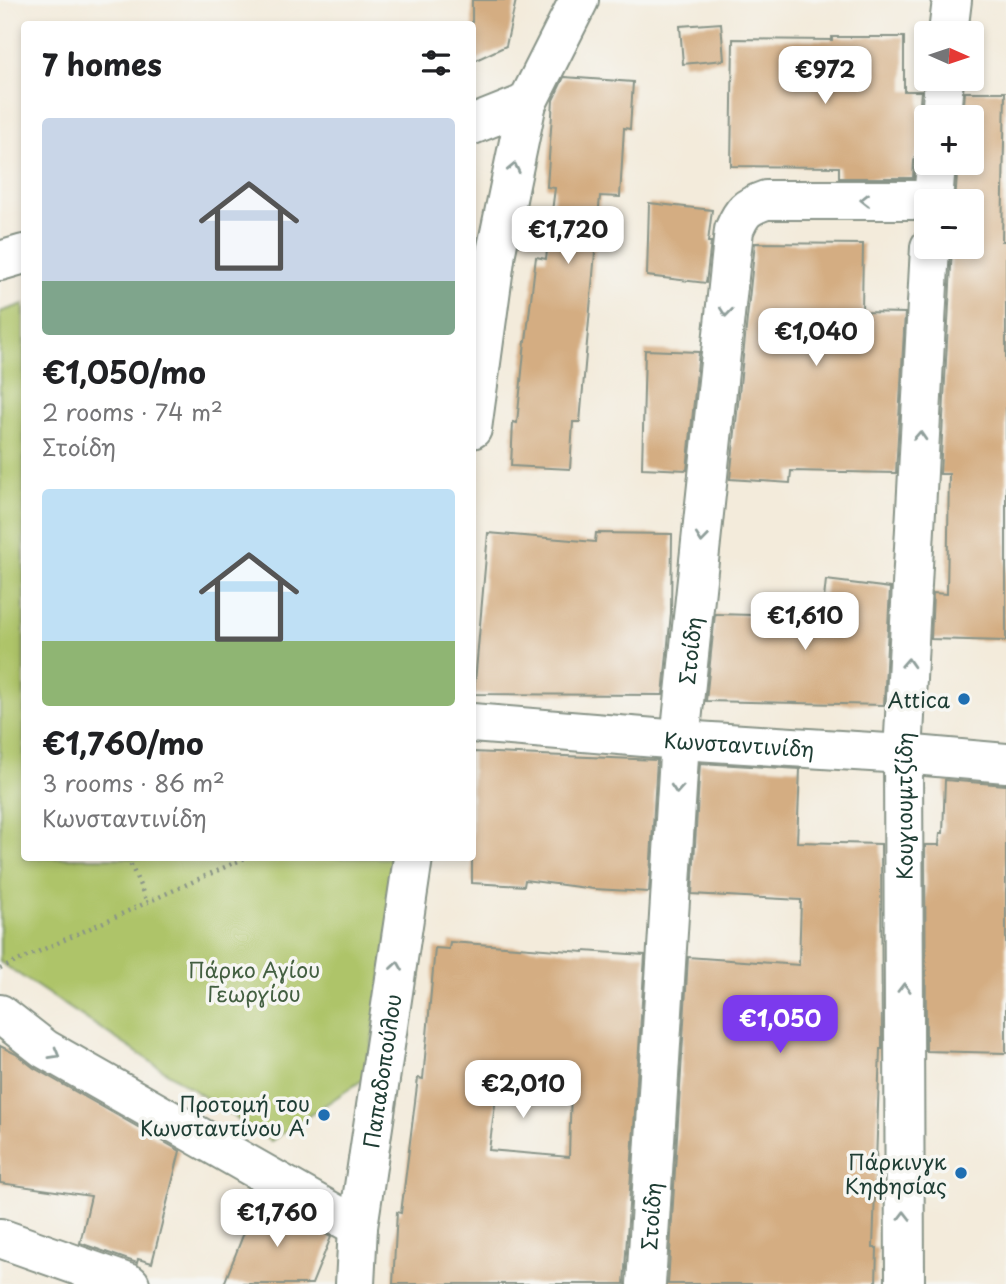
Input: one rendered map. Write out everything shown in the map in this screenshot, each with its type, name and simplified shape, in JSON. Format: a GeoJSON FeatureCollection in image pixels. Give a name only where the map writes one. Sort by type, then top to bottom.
{"type":"FeatureCollection","features":[{"type":"Feature","properties":{"kind":"street"},"geometry":{"type":"LineString","coordinates":[[476,400],[496,252],[527,103],[579,0]]}},
{"type":"Feature","properties":{"kind":"street"},"geometry":{"type":"LineString","coordinates":[[949,21],[952,0]]}},
{"type":"Feature","properties":{"kind":"street"},"geometry":{"type":"LineString","coordinates":[[476,123],[527,103]]}},
{"type":"Feature","properties":{"kind":"street","name":"Στοίδη"},"geometry":{"type":"LineString","coordinates":[[646,1284],[680,740],[734,230],[740,216],[750,206],[765,201],[914,201]]}},
{"type":"Feature","properties":{"kind":"street"},"geometry":{"type":"LineString","coordinates":[[476,224],[496,252]]}},
{"type":"Feature","properties":{"kind":"street"},"geometry":{"type":"LineString","coordinates":[[0,261],[21,255]]}},
{"type":"Feature","properties":{"kind":"street","name":"Κουγιουμτζίδη"},"geometry":{"type":"LineString","coordinates":[[905,1284],[903,754],[929,259]]}},
{"type":"Feature","properties":{"kind":"street","name":"Κωνσταντινίδη"},"geometry":{"type":"LineString","coordinates":[[476,723],[1006,763]]}},
{"type":"Feature","properties":{"kind":"street","name":"Παπαδοπούλου"},"geometry":{"type":"LineString","coordinates":[[355,1284],[358,1227],[413,861]]}},
{"type":"Feature","properties":{"kind":"street"},"geometry":{"type":"LineString","coordinates":[[0,1014],[46,1049],[358,1227]]}},
{"type":"Feature","properties":{"kind":"street"},"geometry":{"type":"LineString","coordinates":[[0,1238],[130,1284]]}},
{"type":"Feature","properties":{"kind":"path"},"geometry":{"type":"LineString","coordinates":[[129,861],[147,902]]}},
{"type":"Feature","properties":{"kind":"path"},"geometry":{"type":"LineString","coordinates":[[0,969],[238,861]]}},
{"type":"Feature","properties":{"kind":"green space","name":"Πάρκο Αγίου Γεωργίου"},"geometry":{"type":"Polygon","coordinates":[[[21,305],[21,861],[399,861],[367,1077],[271,1141],[0,962],[0,312],[21,305]]]}},
{"type":"Feature","properties":{"kind":"building"},"geometry":{"type":"Polygon","coordinates":[[[472,0],[516,0],[506,46],[476,60],[476,21],[472,21],[472,0]]]}},
{"type":"Feature","properties":{"kind":"building"},"geometry":{"type":"Polygon","coordinates":[[[721,23],[724,60],[683,64],[680,26],[721,23]]]}},
{"type":"Feature","properties":{"kind":"building"},"geometry":{"type":"Polygon","coordinates":[[[832,37],[904,37],[904,91],[921,91],[920,105],[914,105],[913,178],[839,178],[839,167],[731,166],[733,39],[832,40],[832,37]]]}},
{"type":"Feature","properties":{"kind":"building"},"geometry":{"type":"Polygon","coordinates":[[[564,77],[633,82],[630,129],[624,128],[620,197],[600,196],[580,422],[573,422],[570,469],[511,466],[513,422],[517,423],[536,257],[546,259],[555,188],[547,187],[553,100],[564,77]]]}},
{"type":"Feature","properties":{"kind":"building"},"geometry":{"type":"Polygon","coordinates":[[[965,92],[1005,92],[1002,241],[1006,241],[1006,641],[931,639],[933,593],[947,594],[949,474],[940,474],[951,259],[984,259],[984,189],[956,189],[957,175],[984,175],[984,105],[964,105],[965,92]]]}},
{"type":"Feature","properties":{"kind":"building"},"geometry":{"type":"Polygon","coordinates":[[[649,203],[712,210],[706,283],[647,276],[649,203]]]}},
{"type":"Feature","properties":{"kind":"building"},"geometry":{"type":"Polygon","coordinates":[[[755,243],[863,244],[862,312],[905,313],[896,473],[791,471],[790,483],[730,479],[755,243]]]}},
{"type":"Feature","properties":{"kind":"building"},"geometry":{"type":"Polygon","coordinates":[[[645,350],[699,352],[687,470],[642,468],[645,350]]]}},
{"type":"Feature","properties":{"kind":"building"},"geometry":{"type":"Polygon","coordinates":[[[488,533],[595,542],[596,533],[672,534],[671,613],[663,695],[476,694],[488,533]]]}},
{"type":"Feature","properties":{"kind":"building"},"geometry":{"type":"Polygon","coordinates":[[[826,580],[890,588],[884,705],[706,701],[715,614],[822,617],[826,580]]]}},
{"type":"Feature","properties":{"kind":"building"},"geometry":{"type":"Polygon","coordinates":[[[476,752],[657,760],[649,892],[594,889],[525,880],[524,886],[472,883],[472,861],[476,861],[476,752]]]}},
{"type":"Feature","properties":{"kind":"building"},"geometry":{"type":"Polygon","coordinates":[[[700,763],[800,769],[797,842],[881,844],[882,1049],[873,1248],[877,1248],[876,1284],[668,1284],[688,957],[799,965],[801,900],[692,894],[700,763]]]}},
{"type":"Feature","properties":{"kind":"building"},"geometry":{"type":"Polygon","coordinates":[[[945,780],[1006,785],[1006,1053],[926,1051],[925,845],[939,845],[940,833],[943,833],[945,780]]]}},
{"type":"Feature","properties":{"kind":"building"},"geometry":{"type":"Polygon","coordinates":[[[450,942],[645,955],[624,1284],[393,1284],[397,1212],[401,1213],[418,1078],[423,1079],[435,948],[449,949],[450,942]],[[498,1082],[489,1150],[569,1157],[571,1088],[498,1082]]]}},
{"type":"Feature","properties":{"kind":"building"},"geometry":{"type":"Polygon","coordinates":[[[0,1046],[180,1151],[152,1263],[138,1259],[137,1263],[80,1243],[91,1196],[0,1183],[0,1046]]]}},
{"type":"Feature","properties":{"kind":"building"},"geometry":{"type":"Polygon","coordinates":[[[258,1197],[331,1237],[312,1284],[224,1284],[258,1197]]]}},
{"type":"Feature","properties":{"kind":"place","name":"Attica"},"geometry":{"type":"Point","coordinates":[964,699]}},
{"type":"Feature","properties":{"kind":"place","name":"Προτομή του Κωνσταντίνου Α'"},"geometry":{"type":"Point","coordinates":[324,1115]}},
{"type":"Feature","properties":{"kind":"place","name":"Πάρκινγκ Κηφησίας"},"geometry":{"type":"Point","coordinates":[961,1173]}}]}
